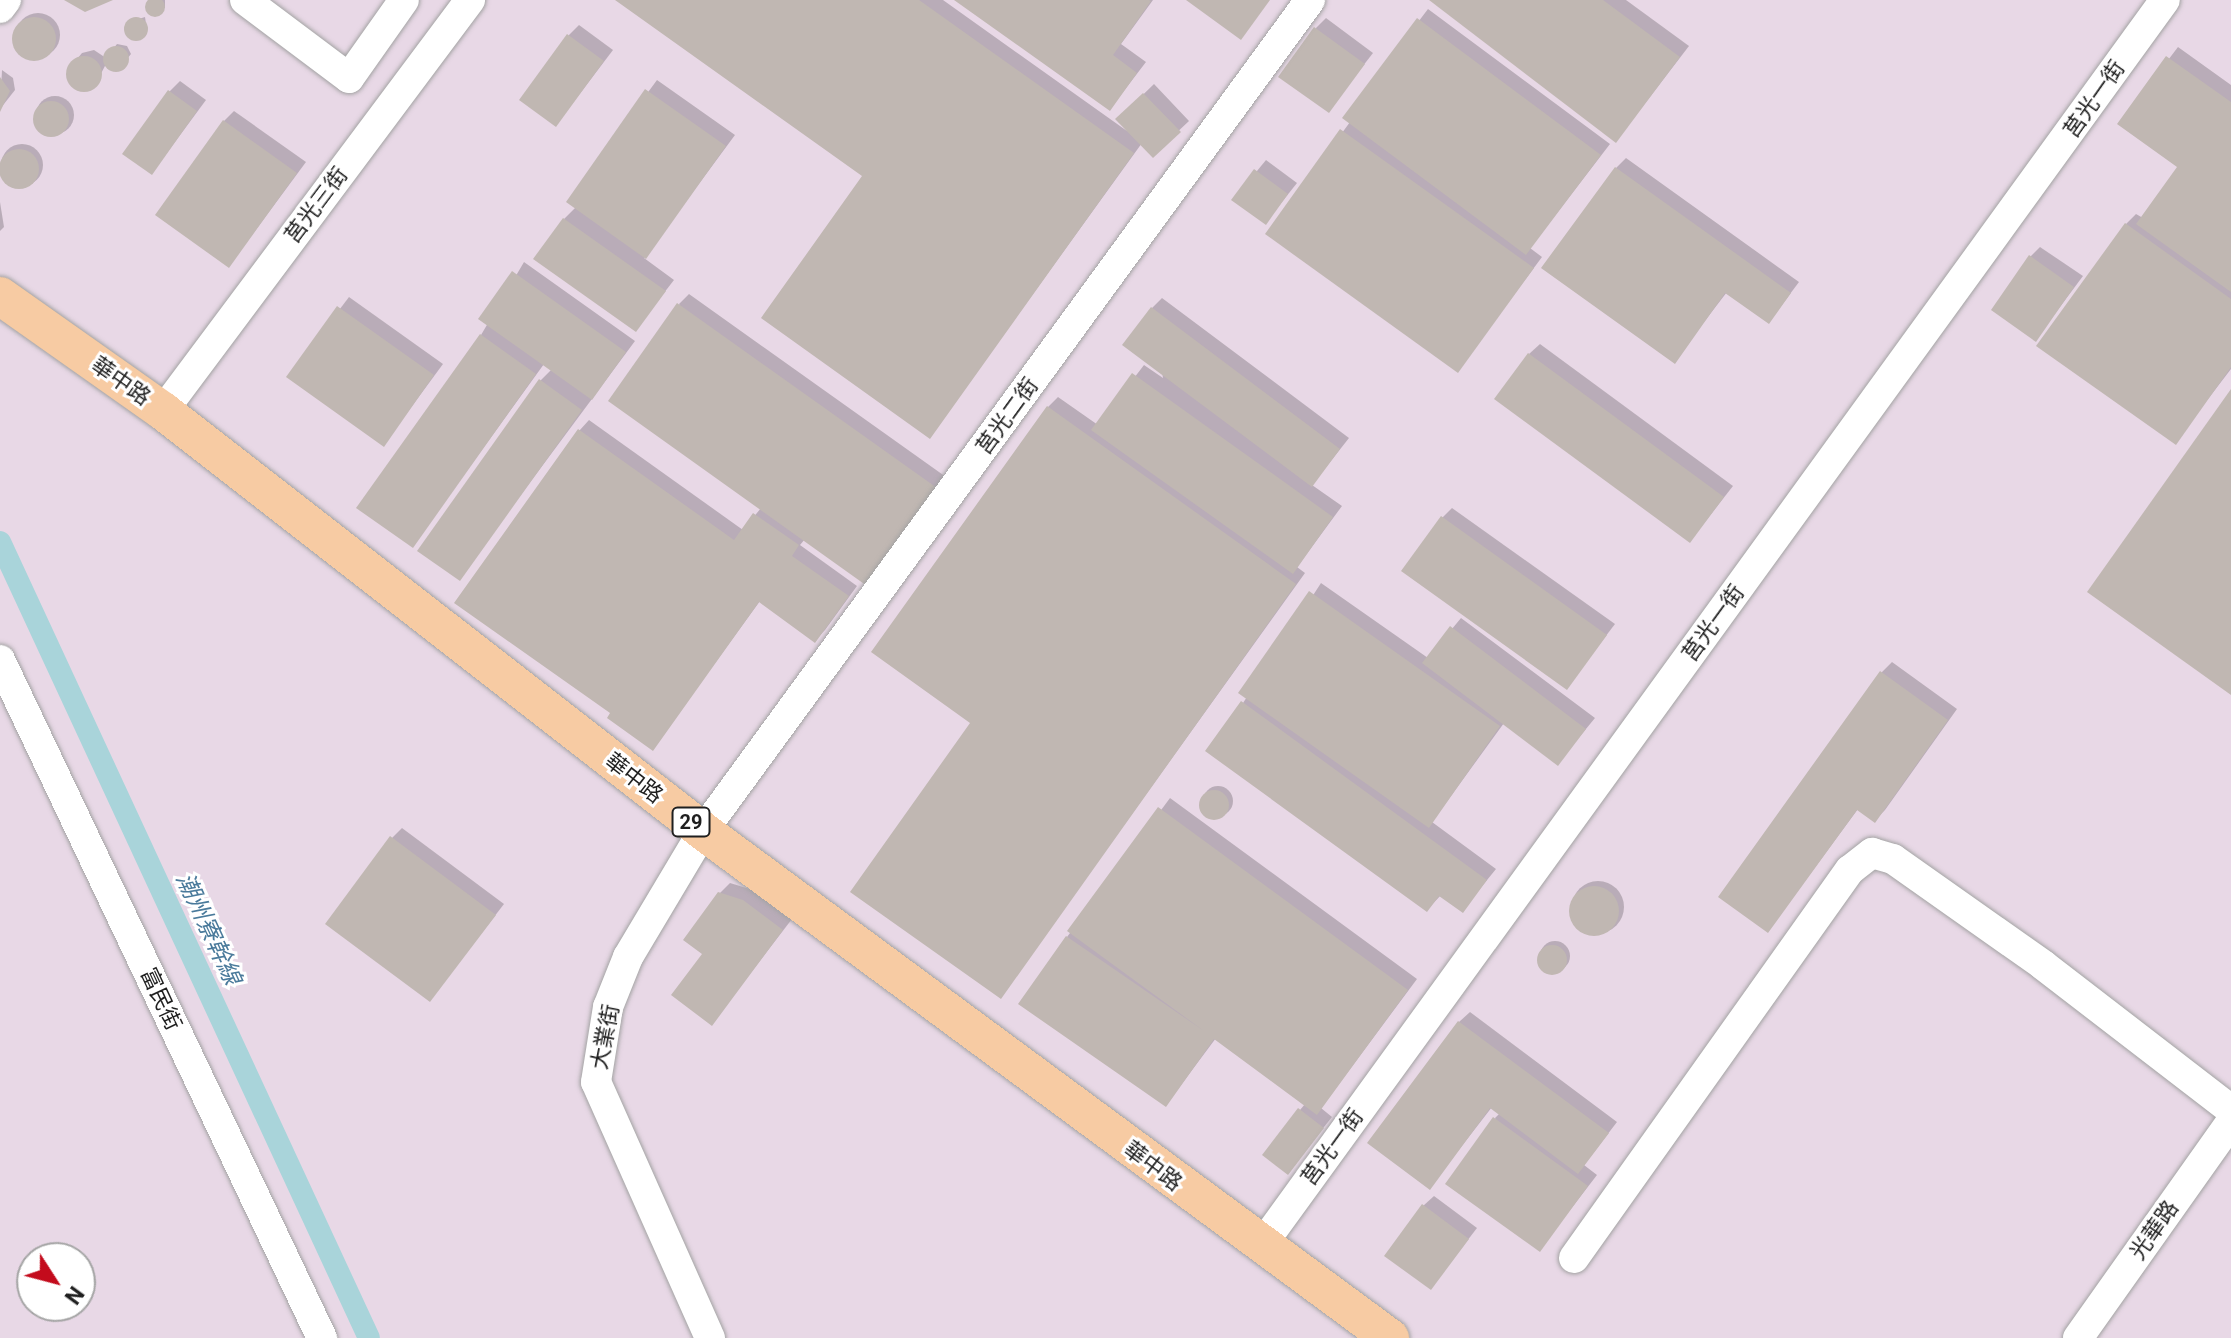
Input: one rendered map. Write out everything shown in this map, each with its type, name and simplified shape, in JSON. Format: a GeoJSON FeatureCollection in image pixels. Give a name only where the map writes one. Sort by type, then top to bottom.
{"type":"FeatureCollection","features":[{"type":"Feature","properties":{"kind":"main road","name":"華中路"},"geometry":{"type":"LineString","coordinates":[[0,296],[163,411],[703,831],[1261,1246],[1390,1338]]}},
{"type":"Feature","properties":{"kind":"street"},"geometry":{"type":"LineString","coordinates":[[0,8],[6,0]]}},
{"type":"Feature","properties":{"kind":"street"},"geometry":{"type":"LineString","coordinates":[[245,0],[349,78],[404,0]]}},
{"type":"Feature","properties":{"kind":"street","name":"莒光三街"},"geometry":{"type":"LineString","coordinates":[[163,411],[470,0]]}},
{"type":"Feature","properties":{"kind":"street","name":"莒光二街"},"geometry":{"type":"LineString","coordinates":[[703,831],[1310,0]]}},
{"type":"Feature","properties":{"kind":"street","name":"莒光一街"},"geometry":{"type":"LineString","coordinates":[[1261,1246],[2165,0]]}},
{"type":"Feature","properties":{"kind":"street","name":"富民街"},"geometry":{"type":"LineString","coordinates":[[0,660],[322,1338]]}},
{"type":"Feature","properties":{"kind":"street","name":"大業街"},"geometry":{"type":"LineString","coordinates":[[703,831],[628,957],[608,1007],[596,1082],[710,1338]]}},
{"type":"Feature","properties":{"kind":"street"},"geometry":{"type":"LineString","coordinates":[[1574,1258],[1850,870],[1872,853],[1893,859],[2043,965],[2231,1110]]}},
{"type":"Feature","properties":{"kind":"street","name":"光華路"},"geometry":{"type":"LineString","coordinates":[[2078,1338],[2231,1122]]}},
{"type":"Feature","properties":{"kind":"shaded area"},"geometry":{"type":"Polygon","coordinates":[[[0,0],[2231,0],[2231,1338],[0,1338],[0,0]]]}},
{"type":"Feature","properties":{"kind":"building"},"geometry":{"type":"Polygon","coordinates":[[[155,-3],[162,0],[165,7],[162,14],[155,17],[148,14],[145,7],[148,0],[155,-3]]]}},
{"type":"Feature","properties":{"kind":"building"},"geometry":{"type":"Polygon","coordinates":[[[64,0],[113,0],[85,12],[64,0]]]}},
{"type":"Feature","properties":{"kind":"building"},"geometry":{"type":"Polygon","coordinates":[[[615,0],[919,0],[1134,153],[930,439],[761,318],[862,176],[615,0]]]}},
{"type":"Feature","properties":{"kind":"building"},"geometry":{"type":"Polygon","coordinates":[[[954,0],[1149,0],[1113,55],[1137,73],[1110,111],[954,0]]]}},
{"type":"Feature","properties":{"kind":"building"},"geometry":{"type":"Polygon","coordinates":[[[1186,0],[1270,0],[1241,40],[1186,0]]]}},
{"type":"Feature","properties":{"kind":"building"},"geometry":{"type":"Polygon","coordinates":[[[1429,0],[1603,0],[1680,57],[1616,143],[1429,0]]]}},
{"type":"Feature","properties":{"kind":"building"},"geometry":{"type":"Polygon","coordinates":[[[34,17],[49,24],[56,39],[49,54],[34,61],[19,54],[12,39],[19,24],[34,17]]]}},
{"type":"Feature","properties":{"kind":"building"},"geometry":{"type":"Polygon","coordinates":[[[136,17],[144,21],[148,29],[144,37],[136,41],[128,37],[124,29],[128,21],[136,17]]]}},
{"type":"Feature","properties":{"kind":"building"},"geometry":{"type":"Polygon","coordinates":[[[1417,18],[1601,155],[1526,255],[1342,118],[1417,18]]]}},
{"type":"Feature","properties":{"kind":"building"},"geometry":{"type":"Polygon","coordinates":[[[1314,27],[1365,64],[1329,113],[1278,77],[1314,27]]]}},
{"type":"Feature","properties":{"kind":"building"},"geometry":{"type":"Polygon","coordinates":[[[567,34],[604,61],[556,127],[519,100],[567,34]]]}},
{"type":"Feature","properties":{"kind":"building"},"geometry":{"type":"Polygon","coordinates":[[[116,46],[125,50],[129,59],[125,68],[116,72],[107,68],[103,59],[107,50],[116,46]]]}},
{"type":"Feature","properties":{"kind":"building"},"geometry":{"type":"Polygon","coordinates":[[[84,56],[97,61],[102,74],[97,87],[84,92],[71,87],[66,74],[71,61],[84,56]]]}},
{"type":"Feature","properties":{"kind":"building"},"geometry":{"type":"Polygon","coordinates":[[[2166,56],[2231,102],[2231,292],[2136,224],[2177,167],[2117,124],[2166,56]]]}},
{"type":"Feature","properties":{"kind":"building"},"geometry":{"type":"Polygon","coordinates":[[[0,77],[10,91],[0,112],[0,77]]]}},
{"type":"Feature","properties":{"kind":"building"},"geometry":{"type":"Polygon","coordinates":[[[645,89],[726,146],[646,259],[566,202],[645,89]]]}},
{"type":"Feature","properties":{"kind":"building"},"geometry":{"type":"Polygon","coordinates":[[[168,90],[197,111],[152,175],[122,154],[168,90]]]}},
{"type":"Feature","properties":{"kind":"building"},"geometry":{"type":"Polygon","coordinates":[[[1143,93],[1181,132],[1153,158],[1115,119],[1143,93]]]}},
{"type":"Feature","properties":{"kind":"building"},"geometry":{"type":"Polygon","coordinates":[[[51,101],[64,106],[69,119],[64,132],[51,137],[38,132],[33,119],[38,106],[51,101]]]}},
{"type":"Feature","properties":{"kind":"building"},"geometry":{"type":"Polygon","coordinates":[[[223,120],[297,173],[229,268],[155,215],[223,120]]]}},
{"type":"Feature","properties":{"kind":"building"},"geometry":{"type":"Polygon","coordinates":[[[1340,129],[1534,268],[1458,373],[1265,234],[1340,129]]]}},
{"type":"Feature","properties":{"kind":"building"},"geometry":{"type":"Polygon","coordinates":[[[19,149],[33,155],[39,169],[33,183],[19,189],[5,183],[-1,169],[5,155],[19,149]]]}},
{"type":"Feature","properties":{"kind":"building"},"geometry":{"type":"Polygon","coordinates":[[[1615,167],[1791,293],[1769,324],[1725,293],[1675,364],[1541,268],[1615,167]]]}},
{"type":"Feature","properties":{"kind":"building"},"geometry":{"type":"Polygon","coordinates":[[[1254,169],[1288,194],[1266,225],[1231,200],[1254,169]]]}},
{"type":"Feature","properties":{"kind":"building"},"geometry":{"type":"Polygon","coordinates":[[[563,218],[666,291],[636,332],[533,259],[563,218]]]}},
{"type":"Feature","properties":{"kind":"building"},"geometry":{"type":"Polygon","coordinates":[[[2125,223],[2231,299],[2231,367],[2176,445],[2036,346],[2125,223]]]}},
{"type":"Feature","properties":{"kind":"building"},"geometry":{"type":"Polygon","coordinates":[[[2029,255],[2074,287],[2036,342],[1991,310],[2029,255]]]}},
{"type":"Feature","properties":{"kind":"building"},"geometry":{"type":"Polygon","coordinates":[[[512,271],[626,352],[592,400],[478,319],[512,271]]]}},
{"type":"Feature","properties":{"kind":"building"},"geometry":{"type":"Polygon","coordinates":[[[677,303],[937,488],[867,586],[608,401],[677,303]]]}},
{"type":"Feature","properties":{"kind":"building"},"geometry":{"type":"Polygon","coordinates":[[[337,306],[434,375],[384,447],[286,377],[337,306]]]}},
{"type":"Feature","properties":{"kind":"building"},"geometry":{"type":"Polygon","coordinates":[[[1151,307],[1340,449],[1312,487],[1122,345],[1151,307]]]}},
{"type":"Feature","properties":{"kind":"building"},"geometry":{"type":"Polygon","coordinates":[[[480,334],[536,374],[413,548],[356,508],[480,334]]]}},
{"type":"Feature","properties":{"kind":"building"},"geometry":{"type":"Polygon","coordinates":[[[1528,353],[1724,497],[1690,543],[1494,399],[1528,353]]]}},
{"type":"Feature","properties":{"kind":"building"},"geometry":{"type":"Polygon","coordinates":[[[1132,373],[1333,517],[1293,574],[1091,430],[1132,373]]]}},
{"type":"Feature","properties":{"kind":"building"},"geometry":{"type":"Polygon","coordinates":[[[539,379],[582,410],[460,581],[417,551],[539,379]]]}},
{"type":"Feature","properties":{"kind":"building"},"geometry":{"type":"Polygon","coordinates":[[[2231,389],[2231,695],[2087,592],[2231,389]]]}},
{"type":"Feature","properties":{"kind":"building"},"geometry":{"type":"Polygon","coordinates":[[[1047,406],[1296,584],[1001,999],[850,892],[970,723],[871,652],[1047,406]]]}},
{"type":"Feature","properties":{"kind":"building"},"geometry":{"type":"Polygon","coordinates":[[[578,429],[734,540],[753,513],[799,545],[792,556],[849,596],[815,643],[759,602],[653,751],[607,718],[610,713],[454,603],[578,429]]]}},
{"type":"Feature","properties":{"kind":"building"},"geometry":{"type":"Polygon","coordinates":[[[1441,516],[1607,635],[1567,690],[1401,571],[1441,516]]]}},
{"type":"Feature","properties":{"kind":"building"},"geometry":{"type":"Polygon","coordinates":[[[1309,591],[1500,726],[1429,828],[1238,693],[1309,591]]]}},
{"type":"Feature","properties":{"kind":"building"},"geometry":{"type":"Polygon","coordinates":[[[1450,626],[1586,729],[1558,766],[1422,663],[1450,626]]]}},
{"type":"Feature","properties":{"kind":"building"},"geometry":{"type":"Polygon","coordinates":[[[1880,671],[1948,720],[1875,823],[1857,810],[1768,933],[1718,897],[1880,671]]]}},
{"type":"Feature","properties":{"kind":"building"},"geometry":{"type":"Polygon","coordinates":[[[1241,701],[1487,880],[1463,913],[1439,896],[1427,912],[1205,751],[1241,701]]]}},
{"type":"Feature","properties":{"kind":"building"},"geometry":{"type":"Polygon","coordinates":[[[1214,790],[1224,795],[1229,805],[1224,815],[1214,820],[1204,815],[1199,805],[1204,795],[1214,790]]]}},
{"type":"Feature","properties":{"kind":"building"},"geometry":{"type":"Polygon","coordinates":[[[1158,807],[1408,990],[1317,1115],[1214,1039],[1166,1107],[1018,1004],[1066,936],[1204,1031],[1067,931],[1158,807]]]}},
{"type":"Feature","properties":{"kind":"building"},"geometry":{"type":"Polygon","coordinates":[[[390,836],[496,915],[430,1002],[325,924],[390,836]]]}},
{"type":"Feature","properties":{"kind":"building"},"geometry":{"type":"Polygon","coordinates":[[[1594,886],[1612,893],[1619,911],[1612,929],[1594,936],[1576,929],[1569,911],[1576,893],[1594,886]]]}},
{"type":"Feature","properties":{"kind":"building"},"geometry":{"type":"Polygon","coordinates":[[[718,892],[743,900],[783,930],[712,1026],[671,995],[702,954],[683,940],[718,892]]]}},
{"type":"Feature","properties":{"kind":"building"},"geometry":{"type":"Polygon","coordinates":[[[1552,945],[1562,950],[1567,960],[1562,970],[1552,975],[1542,970],[1537,960],[1542,950],[1552,945]]]}},
{"type":"Feature","properties":{"kind":"building"},"geometry":{"type":"Polygon","coordinates":[[[1458,1021],[1609,1133],[1578,1174],[1490,1108],[1430,1190],[1367,1143],[1458,1021]]]}},
{"type":"Feature","properties":{"kind":"building"},"geometry":{"type":"Polygon","coordinates":[[[1298,1108],[1324,1128],[1288,1175],[1262,1155],[1298,1108]]]}},
{"type":"Feature","properties":{"kind":"building"},"geometry":{"type":"Polygon","coordinates":[[[1493,1117],[1588,1186],[1540,1252],[1445,1184],[1493,1117]]]}},
{"type":"Feature","properties":{"kind":"building"},"geometry":{"type":"Polygon","coordinates":[[[1422,1204],[1469,1239],[1431,1290],[1384,1256],[1422,1204]]]}},
{"type":"Feature","properties":{"kind":"waterway","name":"潮州寮幹線"},"geometry":{"type":"LineString","coordinates":[[0,542],[369,1338]]}}]}
